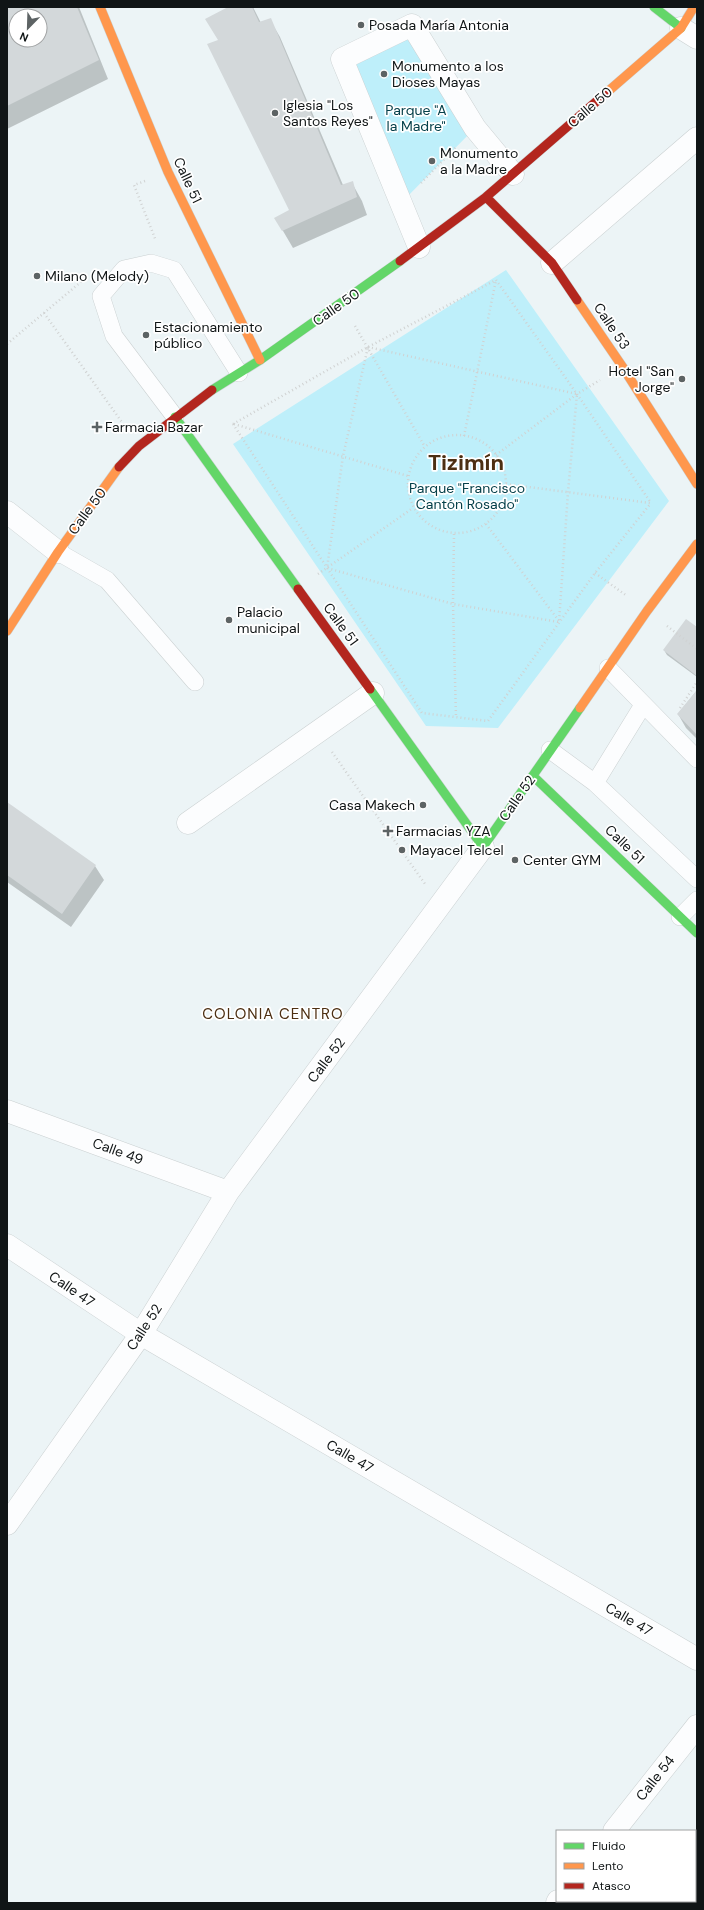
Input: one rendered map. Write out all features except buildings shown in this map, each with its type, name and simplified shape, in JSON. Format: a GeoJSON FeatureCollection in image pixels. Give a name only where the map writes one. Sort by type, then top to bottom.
{"type":"FeatureCollection","features":[{"type":"Feature","properties":{"kind":"main road","name":"Calle 51"},"geometry":{"type":"LineString","coordinates":[[100,7],[168,172],[260,360]]}},
{"type":"Feature","properties":{"kind":"main road"},"geometry":{"type":"LineString","coordinates":[[654,7],[689,33]]}},
{"type":"Feature","properties":{"kind":"main road","name":"Calle 50"},"geometry":{"type":"LineString","coordinates":[[7,631],[58,552],[122,463],[139,446],[206,394],[260,360],[341,304],[486,197],[689,33],[694,7]]}},
{"type":"Feature","properties":{"kind":"main road","name":"Calle 53"},"geometry":{"type":"LineString","coordinates":[[486,197],[552,263],[622,366],[697,484]]}},
{"type":"Feature","properties":{"kind":"main road","name":"Calle 51"},"geometry":{"type":"LineString","coordinates":[[175,417],[483,847]]}},
{"type":"Feature","properties":{"kind":"main road","name":"Calle 52"},"geometry":{"type":"LineString","coordinates":[[483,847],[647,611],[697,544]]}},
{"type":"Feature","properties":{"kind":"main road","name":"Calle 51"},"geometry":{"type":"LineString","coordinates":[[533,776],[697,933]]}},
{"type":"Feature","properties":{"kind":"street"},"geometry":{"type":"LineString","coordinates":[[419,247],[342,59],[412,25],[475,128],[513,174]]}},
{"type":"Feature","properties":{"kind":"street"},"geometry":{"type":"LineString","coordinates":[[552,263],[697,138]]}},
{"type":"Feature","properties":{"kind":"street"},"geometry":{"type":"LineString","coordinates":[[7,512],[58,552]]}},
{"type":"Feature","properties":{"kind":"street"},"geometry":{"type":"LineString","coordinates":[[188,823],[373,693]]}},
{"type":"Feature","properties":{"kind":"street","name":"Calle 52"},"geometry":{"type":"LineString","coordinates":[[7,1524],[141,1334],[228,1192],[483,847]]}},
{"type":"Feature","properties":{"kind":"street","name":"Calle 49"},"geometry":{"type":"LineString","coordinates":[[7,1110],[228,1192]]}},
{"type":"Feature","properties":{"kind":"street","name":"Calle 47"},"geometry":{"type":"LineString","coordinates":[[7,1245],[141,1334],[697,1659]]}},
{"type":"Feature","properties":{"kind":"street","name":"Calle 54"},"geometry":{"type":"LineString","coordinates":[[615,1830],[697,1726]]}},
{"type":"Feature","properties":{"kind":"lane"},"geometry":{"type":"LineString","coordinates":[[175,417],[114,336],[101,296],[124,269],[151,263],[174,270],[239,374]]}},
{"type":"Feature","properties":{"kind":"lane"},"geometry":{"type":"LineString","coordinates":[[58,552],[107,580],[195,682]]}},
{"type":"Feature","properties":{"kind":"lane"},"geometry":{"type":"LineString","coordinates":[[608,668],[697,759]]}},
{"type":"Feature","properties":{"kind":"lane"},"geometry":{"type":"LineString","coordinates":[[595,783],[643,705]]}},
{"type":"Feature","properties":{"kind":"lane"},"geometry":{"type":"LineString","coordinates":[[550,750],[595,783],[697,879]]}},
{"type":"Feature","properties":{"kind":"lane"},"geometry":{"type":"LineString","coordinates":[[680,917],[697,900]]}},
{"type":"Feature","properties":{"kind":"path"},"geometry":{"type":"LineString","coordinates":[[401,203],[475,128]]}},
{"type":"Feature","properties":{"kind":"path"},"geometry":{"type":"LineString","coordinates":[[233,424],[368,347],[496,280]]}},
{"type":"Feature","properties":{"kind":"path"},"geometry":{"type":"LineString","coordinates":[[464,436],[496,280]]}},
{"type":"Feature","properties":{"kind":"path"},"geometry":{"type":"LineString","coordinates":[[496,280],[577,394],[651,503]]}},
{"type":"Feature","properties":{"kind":"path"},"geometry":{"type":"LineString","coordinates":[[341,304],[368,347],[424,447]]}},
{"type":"Feature","properties":{"kind":"path"},"geometry":{"type":"LineString","coordinates":[[44,313],[139,446]]}},
{"type":"Feature","properties":{"kind":"path"},"geometry":{"type":"LineString","coordinates":[[368,347],[577,394]]}},
{"type":"Feature","properties":{"kind":"path"},"geometry":{"type":"LineString","coordinates":[[327,568],[343,456],[368,347]]}},
{"type":"Feature","properties":{"kind":"path"},"geometry":{"type":"LineString","coordinates":[[496,455],[577,394],[622,366]]}},
{"type":"Feature","properties":{"kind":"path"},"geometry":{"type":"LineString","coordinates":[[559,622],[568,492],[577,394]]}},
{"type":"Feature","properties":{"kind":"path"},"geometry":{"type":"LineString","coordinates":[[233,424],[408,476]]}},
{"type":"Feature","properties":{"kind":"path"},"geometry":{"type":"LineString","coordinates":[[233,424],[422,713],[488,721],[595,573],[651,503]]}},
{"type":"Feature","properties":{"kind":"path"},"geometry":{"type":"LineString","coordinates":[[455,435],[471,437],[485,444],[496,455],[503,469],[506,484],[504,499],[497,513],[486,524],[471,532],[454,534],[438,530],[424,521],[413,508],[408,492],[408,476],[414,460],[424,447],[439,438],[455,435]]}},
{"type":"Feature","properties":{"kind":"path"},"geometry":{"type":"LineString","coordinates":[[506,484],[651,503]]}},
{"type":"Feature","properties":{"kind":"path"},"geometry":{"type":"LineString","coordinates":[[296,586],[327,568],[413,508]]}},
{"type":"Feature","properties":{"kind":"path"},"geometry":{"type":"LineString","coordinates":[[486,524],[559,622]]}},
{"type":"Feature","properties":{"kind":"path"},"geometry":{"type":"LineString","coordinates":[[454,534],[453,604],[456,717]]}},
{"type":"Feature","properties":{"kind":"path"},"geometry":{"type":"LineString","coordinates":[[327,568],[453,604],[559,622]]}},
{"type":"Feature","properties":{"kind":"path"},"geometry":{"type":"LineString","coordinates":[[595,573],[697,649]]}},
{"type":"Feature","properties":{"kind":"path"},"geometry":{"type":"LineString","coordinates":[[667,729],[697,682]]}},
{"type":"Feature","properties":{"kind":"path"},"geometry":{"type":"LineString","coordinates":[[318,732],[440,906]]}},
{"type":"Feature","properties":{"kind":"green space","name":"Parque \"A la Madre\""},"geometry":{"type":"Polygon","coordinates":[[[412,25],[475,128],[401,203],[342,59],[412,25]]]}},
{"type":"Feature","properties":{"kind":"green space","name":"Parque \"Francisco Cantón Rosado\""},"geometry":{"type":"Polygon","coordinates":[[[506,270],[669,501],[498,728],[426,726],[233,444],[506,270]]]}},
{"type":"Feature","properties":{"kind":"traffic: fast"},"geometry":{"type":"LineString","coordinates":[[654,7],[681,28]]}},
{"type":"Feature","properties":{"kind":"traffic: fast"},"geometry":{"type":"LineString","coordinates":[[212,390],[260,360],[400,261]]}},
{"type":"Feature","properties":{"kind":"traffic: fast"},"geometry":{"type":"LineString","coordinates":[[175,417],[298,589]]}},
{"type":"Feature","properties":{"kind":"traffic: fast"},"geometry":{"type":"LineString","coordinates":[[370,689],[483,847],[580,708]]}},
{"type":"Feature","properties":{"kind":"traffic: fast"},"geometry":{"type":"LineString","coordinates":[[533,776],[697,933]]}},
{"type":"Feature","properties":{"kind":"traffic: slow"},"geometry":{"type":"LineString","coordinates":[[100,7],[168,172],[260,360]]}},
{"type":"Feature","properties":{"kind":"traffic: slow"},"geometry":{"type":"LineString","coordinates":[[605,94],[681,28],[694,7]]}},
{"type":"Feature","properties":{"kind":"traffic: slow"},"geometry":{"type":"LineString","coordinates":[[577,300],[622,366],[697,484]]}},
{"type":"Feature","properties":{"kind":"traffic: slow"},"geometry":{"type":"LineString","coordinates":[[7,631],[58,552],[119,467]]}},
{"type":"Feature","properties":{"kind":"traffic: slow"},"geometry":{"type":"LineString","coordinates":[[580,708],[647,611],[697,544]]}},
{"type":"Feature","properties":{"kind":"traffic: jam"},"geometry":{"type":"LineString","coordinates":[[400,261],[486,197],[605,94]]}},
{"type":"Feature","properties":{"kind":"traffic: jam"},"geometry":{"type":"LineString","coordinates":[[486,197],[552,263],[577,300]]}},
{"type":"Feature","properties":{"kind":"traffic: jam"},"geometry":{"type":"LineString","coordinates":[[119,467],[139,446],[212,390]]}},
{"type":"Feature","properties":{"kind":"traffic: jam"},"geometry":{"type":"LineString","coordinates":[[298,589],[370,689]]}},
{"type":"Feature","properties":{"kind":"place","name":"Posada María Antonia"},"geometry":{"type":"Point","coordinates":[361,25]}},
{"type":"Feature","properties":{"kind":"place","name":"Monumento a los Dioses Mayas"},"geometry":{"type":"Point","coordinates":[384,74]}},
{"type":"Feature","properties":{"kind":"place","name":"Iglesia \"Los Santos Reyes\""},"geometry":{"type":"Point","coordinates":[275,113]}},
{"type":"Feature","properties":{"kind":"place","name":"Monumento a la Madre"},"geometry":{"type":"Point","coordinates":[432,161]}},
{"type":"Feature","properties":{"kind":"place","name":"Milano (Melody)"},"geometry":{"type":"Point","coordinates":[37,276]}},
{"type":"Feature","properties":{"kind":"place","name":"Estacionamiento público"},"geometry":{"type":"Point","coordinates":[146,335]}},
{"type":"Feature","properties":{"kind":"place","name":"Hotel \"San Jorge\""},"geometry":{"type":"Point","coordinates":[682,379]}},
{"type":"Feature","properties":{"kind":"place","name":"Farmacia Bazar"},"geometry":{"type":"Point","coordinates":[97,427]}},
{"type":"Feature","properties":{"kind":"place","name":"Palacio municipal"},"geometry":{"type":"Point","coordinates":[229,620]}},
{"type":"Feature","properties":{"kind":"place","name":"Casa Makech"},"geometry":{"type":"Point","coordinates":[423,805]}},
{"type":"Feature","properties":{"kind":"place","name":"Farmacias YZA"},"geometry":{"type":"Point","coordinates":[388,831]}},
{"type":"Feature","properties":{"kind":"place","name":"Mayacel Telcel"},"geometry":{"type":"Point","coordinates":[402,850]}},
{"type":"Feature","properties":{"kind":"place","name":"Center GYM"},"geometry":{"type":"Point","coordinates":[515,860]}},
{"type":"Feature","properties":{"kind":"district","name":"Tizimín"},"geometry":{"type":"Point","coordinates":[466,462]}},
{"type":"Feature","properties":{"kind":"district","name":"COLONIA CENTRO"},"geometry":{"type":"Point","coordinates":[273,1014]}}]}
